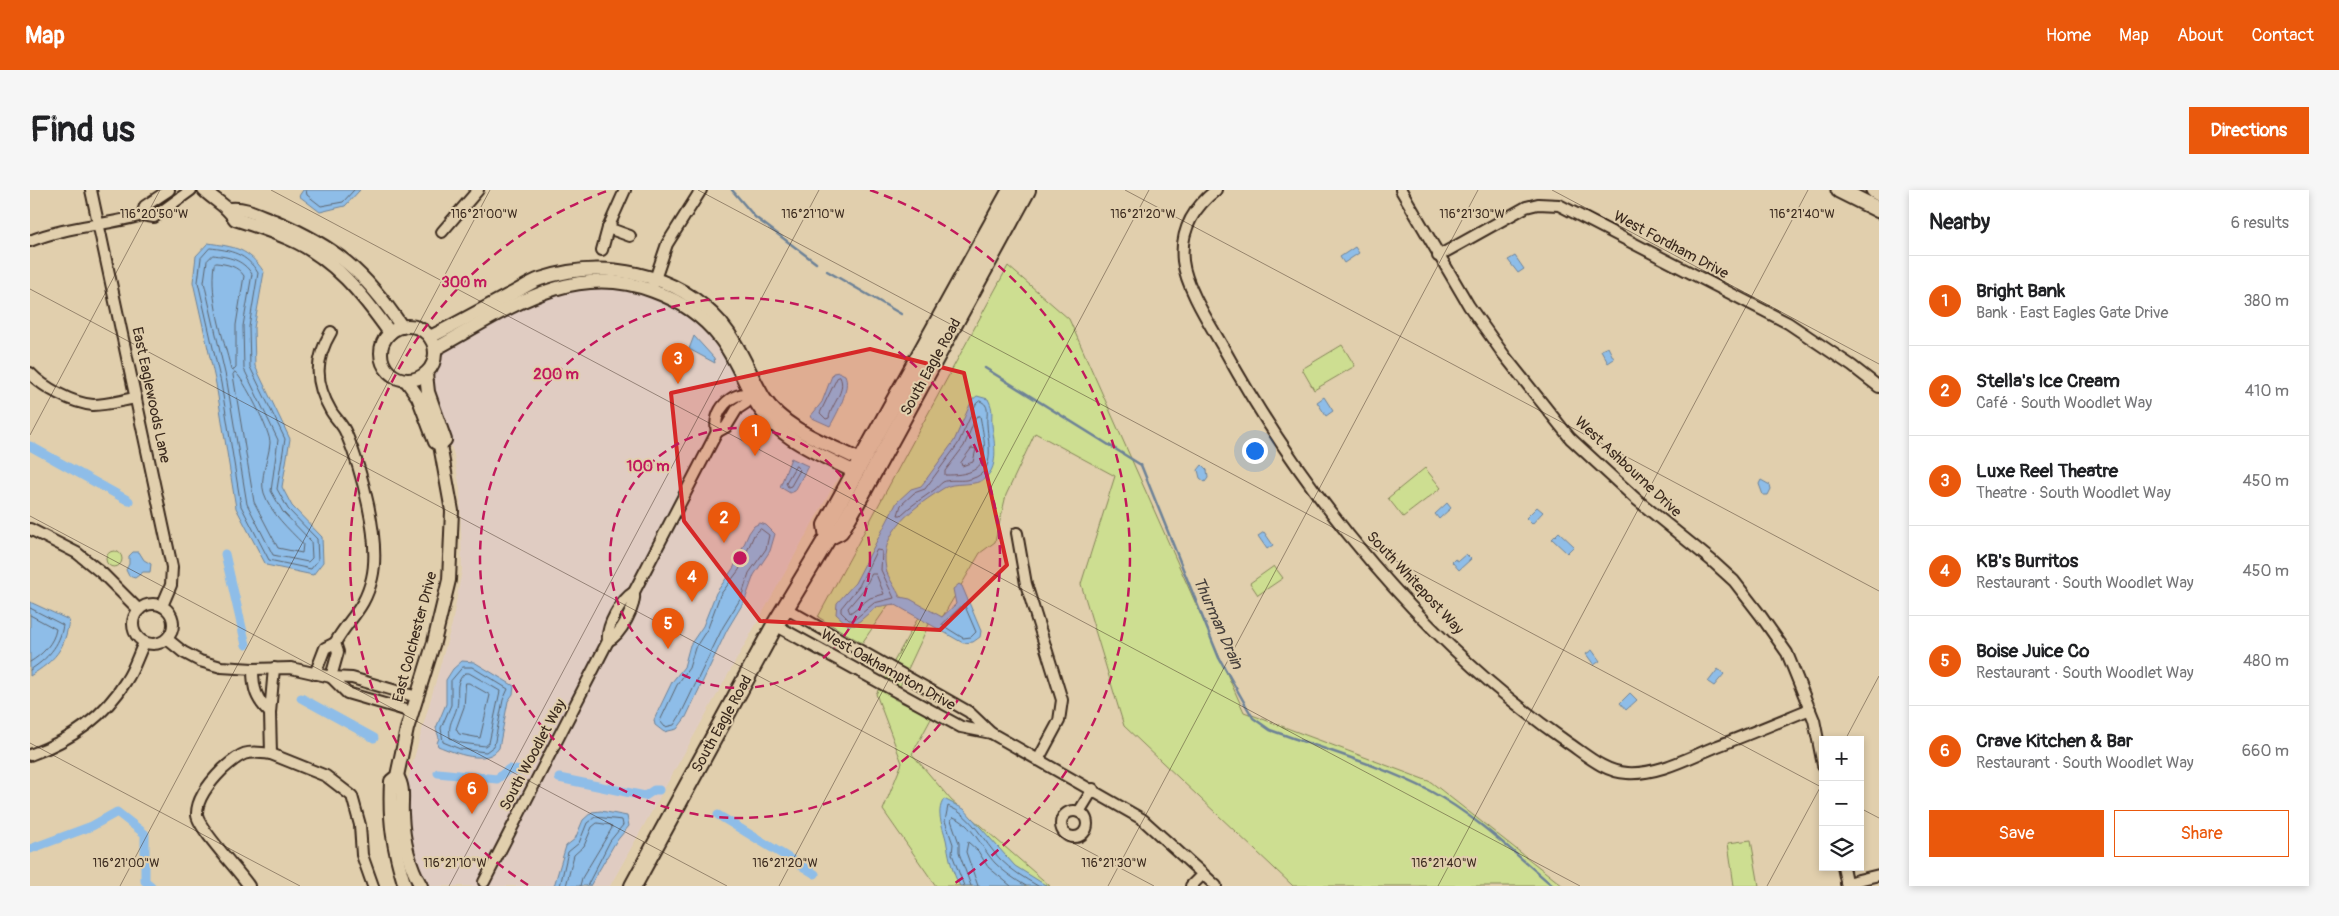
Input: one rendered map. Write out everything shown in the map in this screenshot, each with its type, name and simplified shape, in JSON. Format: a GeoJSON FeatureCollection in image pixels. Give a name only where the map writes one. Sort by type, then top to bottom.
{"type":"FeatureCollection","features":[{"type":"Feature","properties":{"kind":"highway","name":"South Eagle Road"},"geometry":{"type":"LineString","coordinates":[[633,886],[775,625],[828,537],[840,531],[1027,190]]}},
{"type":"Feature","properties":{"kind":"highway","name":"South Eagle Road"},"geometry":{"type":"LineString","coordinates":[[828,537],[826,525],[1007,196]]}},
{"type":"Feature","properties":{"kind":"highway"},"geometry":{"type":"LineString","coordinates":[[943,346],[940,340],[941,328],[996,230],[1005,211],[1007,196]]}},
{"type":"Feature","properties":{"kind":"highway"},"geometry":{"type":"LineString","coordinates":[[864,488],[862,482],[864,474],[924,363],[923,349]]}},
{"type":"Feature","properties":{"kind":"main road"},"geometry":{"type":"LineString","coordinates":[[1839,190],[1879,210]]}},
{"type":"Feature","properties":{"kind":"main road"},"geometry":{"type":"LineString","coordinates":[[1874,190],[1879,193]]}},
{"type":"Feature","properties":{"kind":"street","name":"East Eaglewoods Lane"},"geometry":{"type":"LineString","coordinates":[[91,190],[172,567],[171,585],[162,606]]}},
{"type":"Feature","properties":{"kind":"street"},"geometry":{"type":"LineString","coordinates":[[142,215],[145,206],[169,190]]}},
{"type":"Feature","properties":{"kind":"street"},"geometry":{"type":"LineString","coordinates":[[30,241],[67,228],[99,225],[142,215],[154,217],[191,190]]}},
{"type":"Feature","properties":{"kind":"street"},"geometry":{"type":"LineString","coordinates":[[204,190],[215,201],[230,209],[236,219],[290,239],[332,265],[351,282],[390,333]]}},
{"type":"Feature","properties":{"kind":"street"},"geometry":{"type":"LineString","coordinates":[[442,232],[478,190]]}},
{"type":"Feature","properties":{"kind":"street"},"geometry":{"type":"LineString","coordinates":[[602,250],[608,228],[625,190]]}},
{"type":"Feature","properties":{"kind":"street","name":"South Whitepost Way"},"geometry":{"type":"LineString","coordinates":[[1216,190],[1194,212],[1187,227],[1183,245],[1184,263],[1188,280],[1215,334],[1258,408],[1338,522],[1420,616],[1538,722],[1604,767],[1625,773],[1663,768],[1810,709]]}},
{"type":"Feature","properties":{"kind":"street","name":"West Ashbourne Drive"},"geometry":{"type":"LineString","coordinates":[[1401,190],[1469,306],[1504,355],[1570,438],[1636,499],[1734,581],[1787,653],[1814,720],[1819,746]]}},
{"type":"Feature","properties":{"kind":"street"},"geometry":{"type":"LineString","coordinates":[[653,285],[667,244],[697,192]]}},
{"type":"Feature","properties":{"kind":"street","name":"West Fordham Drive"},"geometry":{"type":"LineString","coordinates":[[1438,256],[1526,207],[1538,204],[1559,206],[1788,324],[1852,366],[1879,388]]}},
{"type":"Feature","properties":{"kind":"street"},"geometry":{"type":"LineString","coordinates":[[230,209],[240,208],[293,229],[317,240],[338,254],[378,292],[402,327]]}},
{"type":"Feature","properties":{"kind":"street"},"geometry":{"type":"LineString","coordinates":[[608,228],[630,236]]}},
{"type":"Feature","properties":{"kind":"street"},"geometry":{"type":"LineString","coordinates":[[430,337],[539,279],[579,270],[608,269],[653,285],[685,293],[720,322],[744,356],[756,392],[792,426],[858,467]]}},
{"type":"Feature","properties":{"kind":"street"},"geometry":{"type":"LineString","coordinates":[[435,349],[545,290],[573,283],[609,280],[653,285]]}},
{"type":"Feature","properties":{"kind":"street"},"geometry":{"type":"LineString","coordinates":[[402,327],[418,328],[430,337],[435,349],[435,358],[426,374],[418,379],[406,380],[394,376],[383,364],[382,347],[390,333],[402,327]]}},
{"type":"Feature","properties":{"kind":"street"},"geometry":{"type":"LineString","coordinates":[[315,674],[325,648],[335,643],[365,603],[373,577],[375,552],[373,524],[346,431],[330,410],[320,384],[318,364],[321,350],[331,332]]}},
{"type":"Feature","properties":{"kind":"street"},"geometry":{"type":"LineString","coordinates":[[30,374],[50,389],[82,403],[94,405],[136,398]]}},
{"type":"Feature","properties":{"kind":"street","name":"East Colchester Drive"},"geometry":{"type":"LineString","coordinates":[[426,374],[428,392],[445,440],[440,445]]}},
{"type":"Feature","properties":{"kind":"street","name":"East Colchester Drive"},"geometry":{"type":"LineString","coordinates":[[405,886],[394,851],[389,814],[391,781],[397,776],[412,712],[450,580],[452,511],[440,445],[435,442],[418,397],[406,380]]}},
{"type":"Feature","properties":{"kind":"street","name":"South Woodlet Way"},"geometry":{"type":"LineString","coordinates":[[481,885],[608,641],[616,638],[636,601],[634,592],[717,432],[715,424],[721,409],[729,399],[741,392],[756,392]]}},
{"type":"Feature","properties":{"kind":"street"},"geometry":{"type":"LineString","coordinates":[[30,529],[77,553],[103,574],[139,610]]}},
{"type":"Feature","properties":{"kind":"street"},"geometry":{"type":"LineString","coordinates":[[1016,533],[1026,584],[1062,700],[1059,721],[1038,760]]}},
{"type":"Feature","properties":{"kind":"street"},"geometry":{"type":"LineString","coordinates":[[150,604],[162,606],[167,610],[173,622],[171,634],[167,639],[156,644],[144,643],[135,634],[133,628],[135,615],[139,610],[150,604]]}},
{"type":"Feature","properties":{"kind":"street","name":"West Oakhampton Drive"},"geometry":{"type":"LineString","coordinates":[[785,608],[969,712],[990,733],[1093,789],[1142,819],[1216,886]]}},
{"type":"Feature","properties":{"kind":"street","name":"West Oakhampton Drive"},"geometry":{"type":"LineString","coordinates":[[775,625],[961,727],[990,733]]}},
{"type":"Feature","properties":{"kind":"street"},"geometry":{"type":"LineString","coordinates":[[167,639],[183,652],[200,661],[221,667],[254,669],[291,668],[330,678],[352,678],[417,697]]}},
{"type":"Feature","properties":{"kind":"street"},"geometry":{"type":"LineString","coordinates":[[30,754],[53,747],[70,736],[110,703],[127,680],[144,643]]}},
{"type":"Feature","properties":{"kind":"street"},"geometry":{"type":"LineString","coordinates":[[330,678],[338,652],[335,643]]}},
{"type":"Feature","properties":{"kind":"street"},"geometry":{"type":"LineString","coordinates":[[271,754],[270,713],[274,668]]}},
{"type":"Feature","properties":{"kind":"street"},"geometry":{"type":"LineString","coordinates":[[254,669],[253,688],[259,702],[270,713]]}},
{"type":"Feature","properties":{"kind":"street"},"geometry":{"type":"LineString","coordinates":[[330,678],[348,693],[412,712]]}},
{"type":"Feature","properties":{"kind":"street"},"geometry":{"type":"LineString","coordinates":[[249,886],[239,869],[200,825],[197,816],[198,804],[217,775],[237,757],[252,751],[271,754],[326,776],[352,796],[360,825],[362,855],[373,886]]}},
{"type":"Feature","properties":{"kind":"street","name":"East Colchester Drive"},"geometry":{"type":"LineString","coordinates":[[397,776],[403,786],[402,814],[406,846],[421,886]]}},
{"type":"Feature","properties":{"kind":"street"},"geometry":{"type":"LineString","coordinates":[[1080,812],[1093,789]]}},
{"type":"Feature","properties":{"kind":"street"},"geometry":{"type":"LineString","coordinates":[[1844,871],[1846,884],[1879,876]]}},
{"type":"Feature","properties":{"kind":"street"},"geometry":{"type":"LineString","coordinates":[[1192,886],[1203,874]]}},
{"type":"Feature","properties":{"kind":"highlighted area"},"geometry":{"type":"Polygon","coordinates":[[[870,349],[964,373],[1007,565],[940,630],[760,621],[684,521],[671,393],[870,349]]]}},
{"type":"Feature","properties":{"kind":"shaded area"},"geometry":{"type":"Polygon","coordinates":[[[619,286],[662,300],[684,311],[704,329],[730,365],[836,469],[839,476],[610,886],[425,886],[406,829],[405,790],[452,624],[462,570],[460,489],[454,455],[441,413],[432,392],[431,379],[433,370],[440,355],[449,344],[539,298],[566,289],[619,286]]]}},
{"type":"Feature","properties":{"kind":"green space"},"geometry":{"type":"Polygon","coordinates":[[[1008,266],[1069,319],[1244,712],[1431,782],[1563,886],[1293,886],[1124,726],[1081,584],[1115,476],[1035,433],[1006,495],[995,542],[980,553],[943,616],[929,624],[894,699],[932,717],[912,754],[951,800],[1050,886],[936,886],[883,810],[902,763],[876,694],[923,609],[889,604],[862,643],[818,617],[1008,266]]]}},
{"type":"Feature","properties":{"kind":"green space"},"geometry":{"type":"Polygon","coordinates":[[[1342,345],[1355,366],[1314,390],[1302,369],[1342,345]]]}},
{"type":"Feature","properties":{"kind":"green space"},"geometry":{"type":"Polygon","coordinates":[[[1425,468],[1441,488],[1403,517],[1388,498],[1425,468]]]}},
{"type":"Feature","properties":{"kind":"green space"},"geometry":{"type":"Polygon","coordinates":[[[114,551],[120,553],[122,559],[120,565],[114,567],[108,565],[106,559],[108,553],[114,551]]]}},
{"type":"Feature","properties":{"kind":"green space"},"geometry":{"type":"Polygon","coordinates":[[[1274,566],[1283,578],[1258,595],[1250,583],[1274,566]]]}},
{"type":"Feature","properties":{"kind":"green space"},"geometry":{"type":"Polygon","coordinates":[[[1751,840],[1759,886],[1734,886],[1728,843],[1751,840]]]}},
{"type":"Feature","properties":{"kind":"water"},"geometry":{"type":"Polygon","coordinates":[[[303,190],[360,190],[345,206],[320,212],[299,196],[303,190]]]}},
{"type":"Feature","properties":{"kind":"water"},"geometry":{"type":"Polygon","coordinates":[[[208,243],[226,246],[246,253],[264,272],[254,328],[255,366],[290,439],[282,487],[292,506],[322,537],[323,562],[313,575],[266,565],[236,508],[216,384],[193,282],[196,256],[208,243]]]}},
{"type":"Feature","properties":{"kind":"water"},"geometry":{"type":"Polygon","coordinates":[[[1355,247],[1359,253],[1344,263],[1340,257],[1355,247]]]}},
{"type":"Feature","properties":{"kind":"water"},"geometry":{"type":"Polygon","coordinates":[[[1515,256],[1524,269],[1518,273],[1508,260],[1515,256]]]}},
{"type":"Feature","properties":{"kind":"water"},"geometry":{"type":"Polygon","coordinates":[[[694,336],[714,358],[715,363],[689,349],[694,336]]]}},
{"type":"Feature","properties":{"kind":"water"},"geometry":{"type":"Polygon","coordinates":[[[1608,347],[1614,359],[1608,363],[1601,350],[1608,347]]]}},
{"type":"Feature","properties":{"kind":"water"},"geometry":{"type":"Polygon","coordinates":[[[839,372],[845,375],[845,394],[830,426],[810,417],[822,402],[833,373],[839,372]]]}},
{"type":"Feature","properties":{"kind":"water"},"geometry":{"type":"Polygon","coordinates":[[[977,396],[988,399],[992,409],[995,455],[991,470],[981,481],[948,486],[922,502],[894,531],[885,555],[887,572],[900,597],[910,599],[942,617],[956,604],[953,589],[959,584],[962,586],[981,631],[980,637],[973,642],[963,643],[894,604],[876,607],[855,625],[848,625],[836,614],[837,603],[855,583],[897,502],[911,489],[921,486],[925,481],[954,441],[972,400],[977,396]]]}},
{"type":"Feature","properties":{"kind":"water"},"geometry":{"type":"Polygon","coordinates":[[[1324,397],[1333,411],[1326,416],[1317,402],[1324,397]]]}},
{"type":"Feature","properties":{"kind":"water"},"geometry":{"type":"Polygon","coordinates":[[[791,458],[808,466],[795,491],[790,493],[780,487],[791,458]]]}},
{"type":"Feature","properties":{"kind":"water"},"geometry":{"type":"Polygon","coordinates":[[[1202,465],[1207,470],[1208,478],[1205,482],[1200,478],[1198,470],[1202,465]]]}},
{"type":"Feature","properties":{"kind":"water"},"geometry":{"type":"Polygon","coordinates":[[[1761,480],[1770,485],[1771,489],[1768,495],[1763,495],[1759,484],[1761,480]]]}},
{"type":"Feature","properties":{"kind":"water"},"geometry":{"type":"Polygon","coordinates":[[[1447,503],[1451,508],[1439,519],[1435,514],[1447,503]]]}},
{"type":"Feature","properties":{"kind":"water"},"geometry":{"type":"Polygon","coordinates":[[[1537,507],[1543,512],[1532,524],[1526,518],[1537,507]]]}},
{"type":"Feature","properties":{"kind":"water"},"geometry":{"type":"Polygon","coordinates":[[[760,523],[766,525],[775,534],[770,551],[754,575],[745,600],[727,630],[686,717],[677,729],[664,732],[655,725],[654,720],[659,709],[672,682],[684,667],[690,645],[703,626],[716,593],[734,567],[749,533],[754,526],[760,523]]]}},
{"type":"Feature","properties":{"kind":"water"},"geometry":{"type":"Polygon","coordinates":[[[1264,532],[1273,545],[1267,549],[1258,536],[1264,532]]]}},
{"type":"Feature","properties":{"kind":"water"},"geometry":{"type":"Polygon","coordinates":[[[1559,532],[1574,546],[1567,553],[1552,539],[1559,532]]]}},
{"type":"Feature","properties":{"kind":"water"},"geometry":{"type":"Polygon","coordinates":[[[133,552],[139,552],[144,560],[151,564],[150,572],[143,572],[135,578],[129,576],[126,570],[129,564],[129,556],[133,552]]]}},
{"type":"Feature","properties":{"kind":"water"},"geometry":{"type":"Polygon","coordinates":[[[1466,554],[1471,559],[1459,570],[1452,562],[1455,559],[1458,561],[1466,554]]]}},
{"type":"Feature","properties":{"kind":"water"},"geometry":{"type":"Polygon","coordinates":[[[30,602],[69,620],[65,639],[57,653],[46,665],[30,676],[30,602]]]}},
{"type":"Feature","properties":{"kind":"water"},"geometry":{"type":"Polygon","coordinates":[[[1592,650],[1600,661],[1594,665],[1586,654],[1592,650]]]}},
{"type":"Feature","properties":{"kind":"water"},"geometry":{"type":"Polygon","coordinates":[[[462,661],[474,662],[514,686],[513,694],[508,701],[499,748],[487,756],[470,756],[453,752],[438,746],[437,743],[439,738],[436,728],[446,704],[446,680],[453,669],[462,661]]]}},
{"type":"Feature","properties":{"kind":"water"},"geometry":{"type":"Polygon","coordinates":[[[1718,669],[1724,674],[1714,686],[1708,682],[1718,669]]]}},
{"type":"Feature","properties":{"kind":"water"},"geometry":{"type":"Polygon","coordinates":[[[1630,693],[1637,700],[1626,710],[1620,703],[1630,693]]]}},
{"type":"Feature","properties":{"kind":"water"},"geometry":{"type":"Polygon","coordinates":[[[944,799],[964,809],[1015,866],[1047,886],[960,886],[952,866],[941,822],[940,810],[944,799]]]}},
{"type":"Feature","properties":{"kind":"water"},"geometry":{"type":"Polygon","coordinates":[[[601,811],[627,816],[629,826],[615,843],[590,886],[554,886],[566,846],[575,839],[583,820],[592,812],[601,811]]]}},
{"type":"Feature","properties":{"kind":"waterway","name":"Thurman Drain"},"geometry":{"type":"LineString","coordinates":[[732,190],[755,217],[816,263]]}},
{"type":"Feature","properties":{"kind":"waterway","name":"Thurman Drain"},"geometry":{"type":"LineString","coordinates":[[827,271],[901,314]]}},
{"type":"Feature","properties":{"kind":"waterway","name":"Thurman Drain"},"geometry":{"type":"LineString","coordinates":[[985,368],[1141,465],[1219,658],[1253,718],[1270,730],[1371,765],[1430,791],[1463,811],[1553,886]]}},
{"type":"Feature","properties":{"kind":"waterway"},"geometry":{"type":"LineString","coordinates":[[30,446],[129,501]]}},
{"type":"Feature","properties":{"kind":"waterway"},"geometry":{"type":"LineString","coordinates":[[225,554],[246,645]]}},
{"type":"Feature","properties":{"kind":"waterway"},"geometry":{"type":"LineString","coordinates":[[301,698],[374,738]]}},
{"type":"Feature","properties":{"kind":"waterway"},"geometry":{"type":"LineString","coordinates":[[438,773],[497,779],[509,769],[520,771]]}},
{"type":"Feature","properties":{"kind":"waterway"},"geometry":{"type":"LineString","coordinates":[[559,778],[645,796],[654,790],[659,790]]}},
{"type":"Feature","properties":{"kind":"waterway"},"geometry":{"type":"LineString","coordinates":[[30,849],[92,826],[117,812],[145,834],[145,881],[151,886]]}},
{"type":"Feature","properties":{"kind":"waterway"},"geometry":{"type":"LineString","coordinates":[[718,815],[815,874]]}},
{"type":"Feature","properties":{"kind":"place","name":"Luxe Reel Theatre"},"geometry":{"type":"Point","coordinates":[678,384]}},
{"type":"Feature","properties":{"kind":"place","name":"Bright Bank"},"geometry":{"type":"Point","coordinates":[755,456]}},
{"type":"Feature","properties":{"kind":"place","name":"Stella's Ice Cream"},"geometry":{"type":"Point","coordinates":[724,543]}},
{"type":"Feature","properties":{"kind":"place","name":"KB's Burritos"},"geometry":{"type":"Point","coordinates":[692,602]}},
{"type":"Feature","properties":{"kind":"place","name":"Boise Juice Co"},"geometry":{"type":"Point","coordinates":[668,649]}},
{"type":"Feature","properties":{"kind":"place","name":"Crave Kitchen & Bar"},"geometry":{"type":"Point","coordinates":[472,814]}}]}
